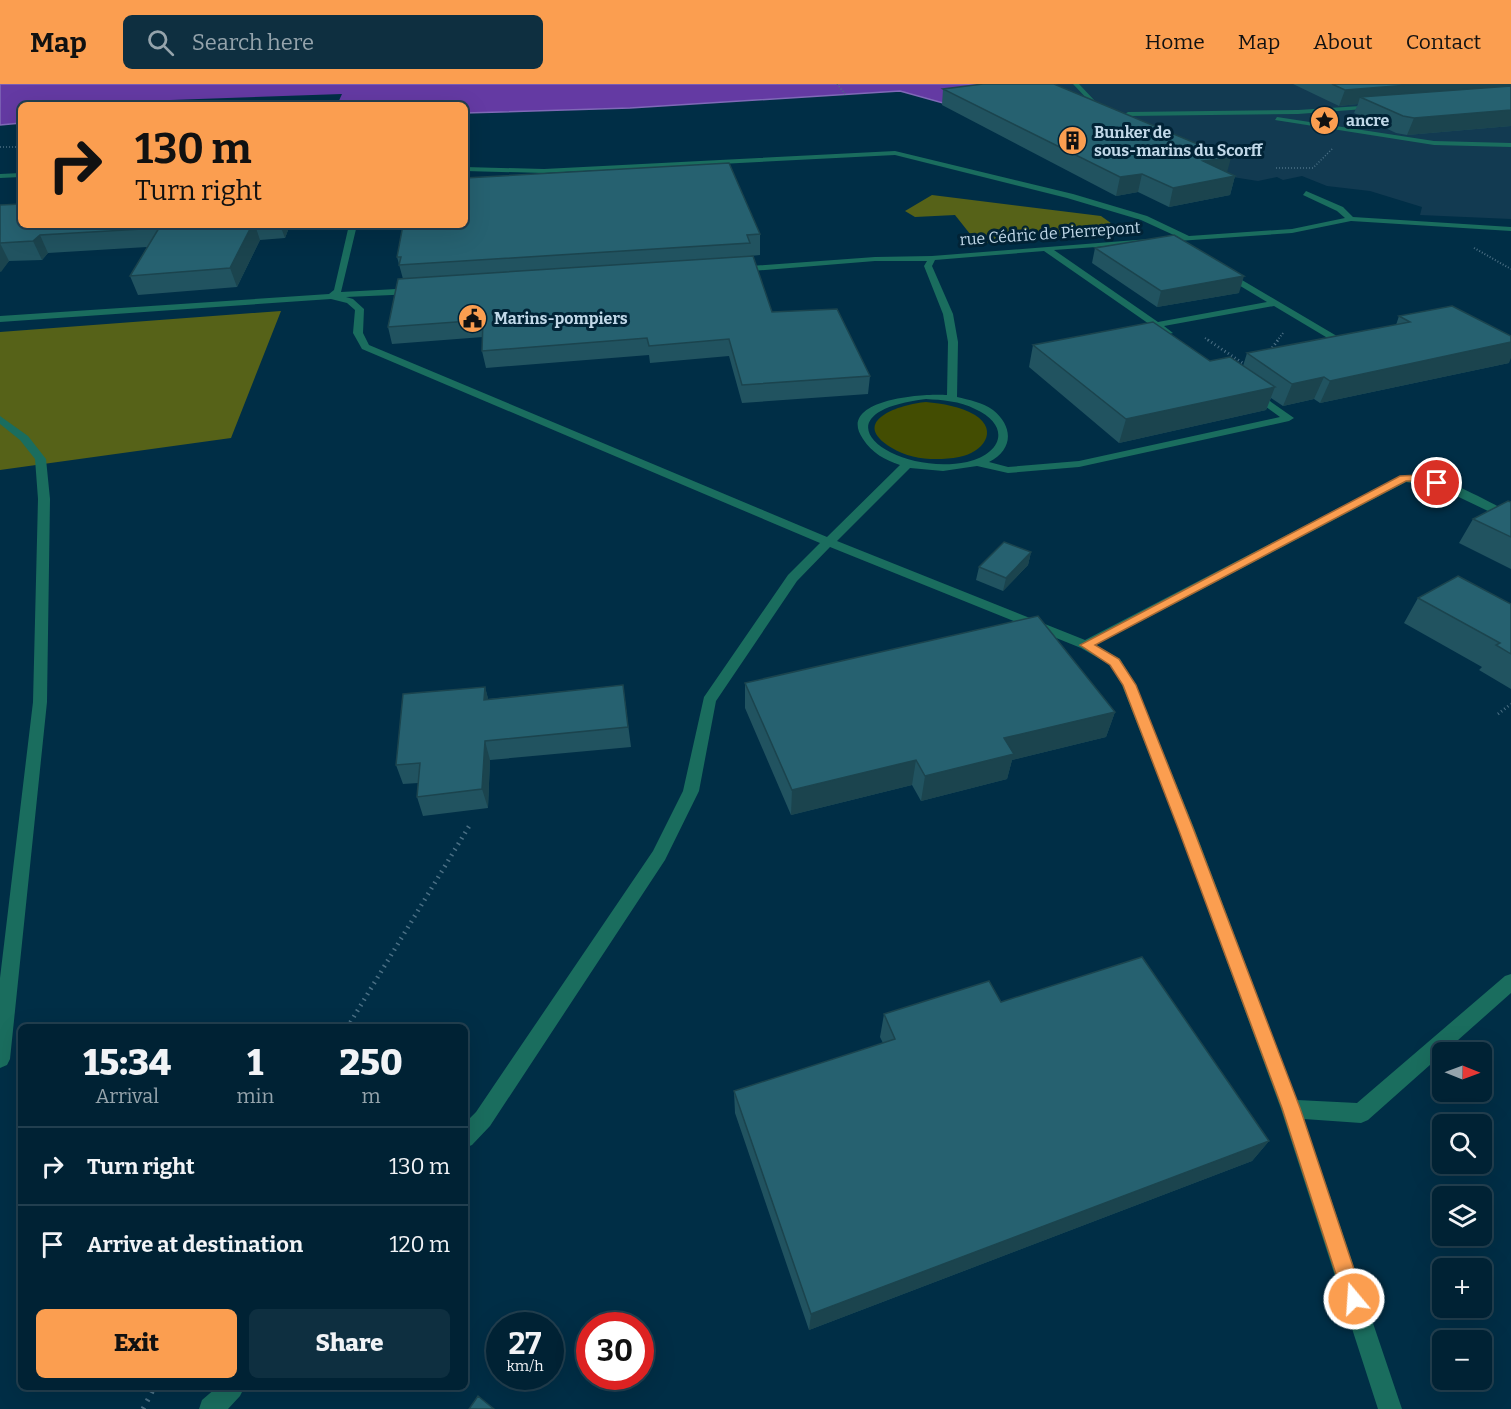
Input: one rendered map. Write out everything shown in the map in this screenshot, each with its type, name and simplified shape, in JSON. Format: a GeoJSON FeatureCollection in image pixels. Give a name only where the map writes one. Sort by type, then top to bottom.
{"type":"FeatureCollection","features":[{"type":"Feature","properties":{"kind":"street"},"geometry":{"type":"LineString","coordinates":[[1076,84],[1093,102],[1128,114],[1328,111],[1383,107]]}},
{"type":"Feature","properties":{"kind":"street"},"geometry":{"type":"LineString","coordinates":[[1264,112],[1272,118],[1286,121],[1410,140],[1469,145],[1511,145]]}},
{"type":"Feature","properties":{"kind":"street"},"geometry":{"type":"LineString","coordinates":[[1128,114],[1137,123]]}},
{"type":"Feature","properties":{"kind":"street"},"geometry":{"type":"LineString","coordinates":[[468,169],[544,171],[895,153],[992,175],[1144,218],[1172,229],[1187,244]]}},
{"type":"Feature","properties":{"kind":"street"},"geometry":{"type":"LineString","coordinates":[[0,176],[18,175]]}},
{"type":"Feature","properties":{"kind":"street"},"geometry":{"type":"LineString","coordinates":[[1306,193],[1340,209],[1351,219]]}},
{"type":"Feature","properties":{"kind":"street"},"geometry":{"type":"LineString","coordinates":[[1172,239],[1187,244],[1292,231],[1351,219],[1511,229]]}},
{"type":"Feature","properties":{"kind":"street"},"geometry":{"type":"LineString","coordinates":[[332,296],[338,291],[352,228]]}},
{"type":"Feature","properties":{"kind":"street","name":"rue Cédric de Pierrepont"},"geometry":{"type":"LineString","coordinates":[[733,269],[932,258],[1160,240]]}},
{"type":"Feature","properties":{"kind":"street"},"geometry":{"type":"LineString","coordinates":[[1045,248],[1173,337]]}},
{"type":"Feature","properties":{"kind":"street"},"geometry":{"type":"LineString","coordinates":[[932,258],[928,266],[948,314],[953,342],[952,398]]}},
{"type":"Feature","properties":{"kind":"street"},"geometry":{"type":"LineString","coordinates":[[1220,269],[1353,349]]}},
{"type":"Feature","properties":{"kind":"street"},"geometry":{"type":"LineString","coordinates":[[0,319],[428,290]]}},
{"type":"Feature","properties":{"kind":"street"},"geometry":{"type":"LineString","coordinates":[[332,296],[350,301],[360,309],[358,333],[365,347],[828,542],[1086,645],[1114,662],[1129,685],[1186,828],[1291,1108],[1390,1409]]}},
{"type":"Feature","properties":{"kind":"street"},"geometry":{"type":"LineString","coordinates":[[1156,325],[1275,303]]}},
{"type":"Feature","properties":{"kind":"street"},"geometry":{"type":"LineString","coordinates":[[979,463],[994,454],[1003,444],[1004,432],[999,421],[986,411],[952,398],[926,396],[885,403],[871,411],[864,422],[864,434],[872,446],[887,456],[908,464],[941,468],[979,463],[1008,470],[1079,464],[1289,418],[1244,387]]}},
{"type":"Feature","properties":{"kind":"street"},"geometry":{"type":"LineString","coordinates":[[0,419],[24,438],[40,459],[44,499],[40,702],[0,1059]]}},
{"type":"Feature","properties":{"kind":"street"},"geometry":{"type":"LineString","coordinates":[[468,1135],[483,1119],[659,855],[691,791],[709,701],[792,578],[908,464]]}},
{"type":"Feature","properties":{"kind":"street"},"geometry":{"type":"LineString","coordinates":[[1086,645],[1404,478],[1420,478],[1437,483],[1511,518]]}},
{"type":"Feature","properties":{"kind":"street"},"geometry":{"type":"LineString","coordinates":[[1291,1108],[1361,1113],[1511,982]]}},
{"type":"Feature","properties":{"kind":"street"},"geometry":{"type":"LineString","coordinates":[[212,1409],[230,1390]]}},
{"type":"Feature","properties":{"kind":"path"},"geometry":{"type":"LineString","coordinates":[[837,84],[846,95]]}},
{"type":"Feature","properties":{"kind":"path"},"geometry":{"type":"LineString","coordinates":[[0,147],[18,147]]}},
{"type":"Feature","properties":{"kind":"path"},"geometry":{"type":"LineString","coordinates":[[1244,387],[1296,315]]}},
{"type":"Feature","properties":{"kind":"path"},"geometry":{"type":"LineString","coordinates":[[1197,333],[1255,372]]}},
{"type":"Feature","properties":{"kind":"path"},"geometry":{"type":"LineString","coordinates":[[1498,714],[1511,704]]}},
{"type":"Feature","properties":{"kind":"path"},"geometry":{"type":"LineString","coordinates":[[349,1024],[471,823]]}},
{"type":"Feature","properties":{"kind":"path"},"geometry":{"type":"LineString","coordinates":[[144,1409],[153,1390]]}},
{"type":"Feature","properties":{"kind":"shaded area"},"geometry":{"type":"Polygon","coordinates":[[[0,84],[1015,84],[943,103],[900,91],[630,108],[468,113],[468,102],[18,102],[18,123],[0,125],[0,84]]]}},
{"type":"Feature","properties":{"kind":"shaded area"},"geometry":{"type":"Polygon","coordinates":[[[1015,84],[1511,84],[1511,219],[1420,215],[1422,207],[1370,191],[1327,186],[1302,176],[1283,180],[1277,177],[1258,181],[1226,176],[1015,84]]]}},
{"type":"Feature","properties":{"kind":"green space"},"geometry":{"type":"Polygon","coordinates":[[[932,195],[1101,216],[1122,231],[978,244],[955,215],[915,217],[905,211],[932,195]]]}},
{"type":"Feature","properties":{"kind":"green space"},"geometry":{"type":"Polygon","coordinates":[[[281,311],[231,438],[0,470],[0,332],[281,311]]]}},
{"type":"Feature","properties":{"kind":"green space"},"geometry":{"type":"Polygon","coordinates":[[[926,402],[957,407],[975,415],[986,428],[987,434],[981,446],[967,455],[933,459],[899,452],[880,438],[875,430],[876,422],[883,416],[904,406],[926,402]]]}},
{"type":"Feature","properties":{"kind":"pier"},"geometry":{"type":"Polygon","coordinates":[[[342,94],[338,102],[142,101],[342,94]]]}},
{"type":"Feature","properties":{"kind":"building"},"geometry":{"type":"Polygon","coordinates":[[[983,84],[1054,84],[1231,158],[1203,161],[1235,176],[1173,188],[1142,174],[1120,177],[943,89],[983,84]]]}},
{"type":"Feature","properties":{"kind":"building"},"geometry":{"type":"Polygon","coordinates":[[[1332,84],[1421,84],[1345,90],[1332,84]]]}},
{"type":"Feature","properties":{"kind":"building"},"geometry":{"type":"Polygon","coordinates":[[[1511,86],[1511,110],[1414,118],[1403,116],[1360,97],[1511,86]]]}},
{"type":"Feature","properties":{"kind":"building"},"geometry":{"type":"Polygon","coordinates":[[[729,163],[760,234],[747,235],[750,243],[399,265],[401,257],[397,257],[402,228],[468,228],[468,178],[729,163]]]}},
{"type":"Feature","properties":{"kind":"building"},"geometry":{"type":"Polygon","coordinates":[[[18,204],[18,228],[159,228],[40,235],[33,241],[0,243],[0,205],[18,204]]]}},
{"type":"Feature","properties":{"kind":"building"},"geometry":{"type":"Polygon","coordinates":[[[159,228],[250,228],[230,268],[130,276],[159,228]]]}},
{"type":"Feature","properties":{"kind":"building"},"geometry":{"type":"Polygon","coordinates":[[[1174,235],[1244,276],[1161,291],[1095,248],[1174,235]]]}},
{"type":"Feature","properties":{"kind":"building"},"geometry":{"type":"Polygon","coordinates":[[[753,256],[772,312],[837,309],[870,376],[742,385],[729,339],[649,346],[647,338],[482,351],[483,320],[388,327],[398,279],[753,256]]]}},
{"type":"Feature","properties":{"kind":"building"},"geometry":{"type":"Polygon","coordinates":[[[1452,306],[1511,336],[1511,342],[1330,381],[1324,377],[1292,384],[1247,353],[1410,322],[1399,316],[1452,306]]]}},
{"type":"Feature","properties":{"kind":"building"},"geometry":{"type":"Polygon","coordinates":[[[1153,322],[1210,361],[1230,357],[1275,387],[1126,419],[1033,345],[1153,322]]]}},
{"type":"Feature","properties":{"kind":"building"},"geometry":{"type":"Polygon","coordinates":[[[1508,501],[1511,502],[1511,537],[1473,519],[1508,501]]]}},
{"type":"Feature","properties":{"kind":"building"},"geometry":{"type":"Polygon","coordinates":[[[1004,542],[1031,552],[1006,578],[979,567],[1004,542]]]}},
{"type":"Feature","properties":{"kind":"building"},"geometry":{"type":"Polygon","coordinates":[[[1458,576],[1511,604],[1511,654],[1496,645],[1500,643],[1418,598],[1458,576]]]}},
{"type":"Feature","properties":{"kind":"building"},"geometry":{"type":"Polygon","coordinates":[[[1038,616],[1115,712],[1004,738],[1014,754],[925,776],[916,760],[792,790],[745,683],[1038,616]]]}},
{"type":"Feature","properties":{"kind":"building"},"geometry":{"type":"Polygon","coordinates":[[[623,685],[628,727],[485,741],[482,789],[417,797],[420,763],[396,765],[403,694],[485,687],[484,700],[623,685]]]}},
{"type":"Feature","properties":{"kind":"building"},"geometry":{"type":"Polygon","coordinates":[[[1142,957],[1269,1141],[811,1314],[734,1091],[895,1039],[884,1014],[989,981],[1001,1002],[1142,957]]]}},
{"type":"Feature","properties":{"kind":"building"},"geometry":{"type":"Polygon","coordinates":[[[478,1396],[494,1409],[469,1409],[478,1396]]]}},
{"type":"Feature","properties":{"kind":"place","name":"ancre"},"geometry":{"type":"Point","coordinates":[1325,120]}},
{"type":"Feature","properties":{"kind":"place","name":"Bunker de sous-marins du Scorff"},"geometry":{"type":"Point","coordinates":[1073,141]}},
{"type":"Feature","properties":{"kind":"place","name":"Marins-pompiers"},"geometry":{"type":"Point","coordinates":[473,318]}},
{"type":"Feature","properties":{"kind":"route"},"geometry":{"type":"LineString","coordinates":[[1354,1299],[1291,1108],[1186,828],[1129,685],[1114,662],[1086,645],[1404,478],[1420,478],[1437,483]]}}]}
